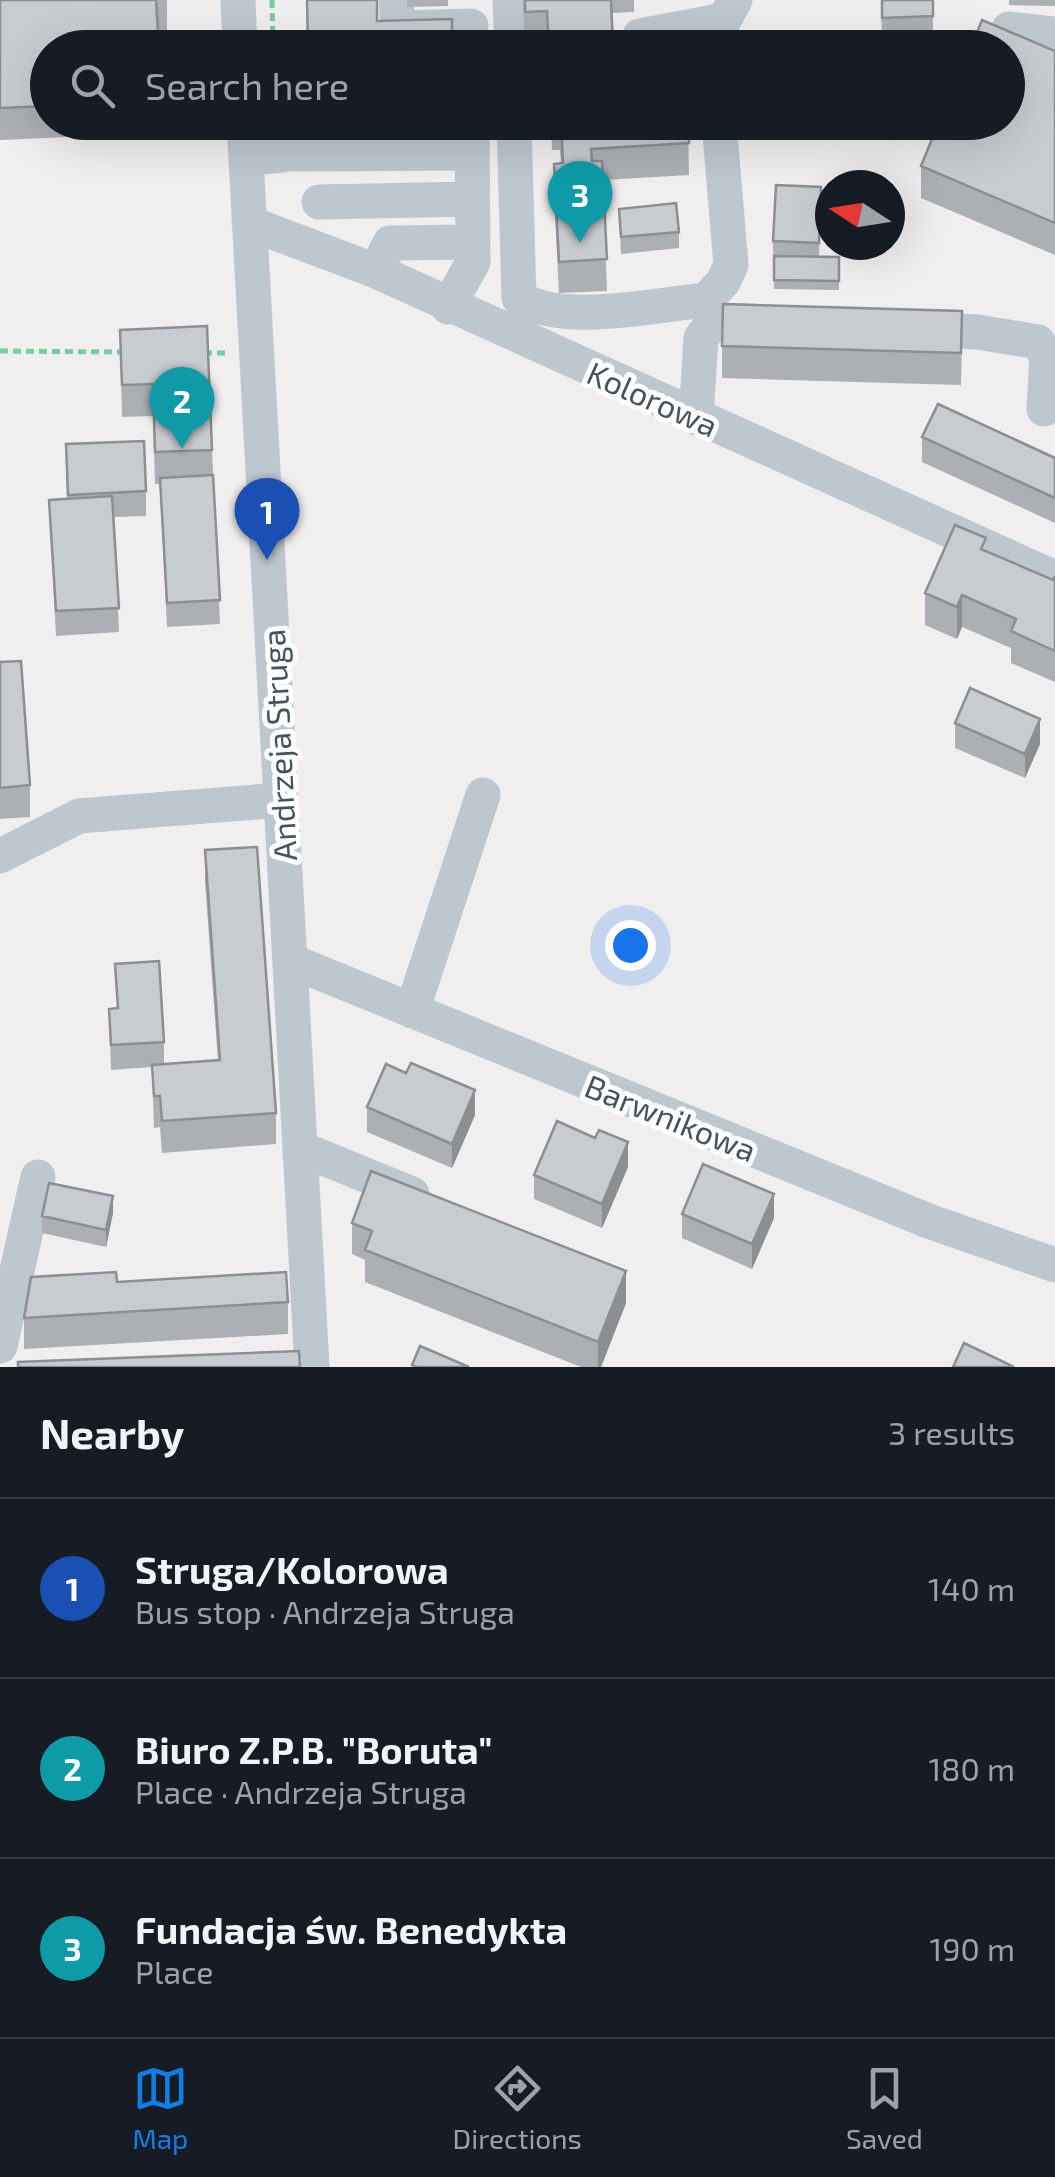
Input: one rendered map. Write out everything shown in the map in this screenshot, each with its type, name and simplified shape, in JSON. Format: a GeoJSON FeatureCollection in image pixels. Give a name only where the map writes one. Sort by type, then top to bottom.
{"type":"FeatureCollection","features":[{"type":"Feature","properties":{"kind":"street"},"geometry":{"type":"LineString","coordinates":[[238,0],[239,30]]}},
{"type":"Feature","properties":{"kind":"street"},"geometry":{"type":"LineString","coordinates":[[396,0],[398,28],[471,25]]}},
{"type":"Feature","properties":{"kind":"street"},"geometry":{"type":"LineString","coordinates":[[510,0],[511,30]]}},
{"type":"Feature","properties":{"kind":"street"},"geometry":{"type":"LineString","coordinates":[[672,30],[724,20],[735,0]]}},
{"type":"Feature","properties":{"kind":"street"},"geometry":{"type":"LineString","coordinates":[[1025,31],[1055,34]]}},
{"type":"Feature","properties":{"kind":"street","name":"Andrzeja Struga"},"geometry":{"type":"LineString","coordinates":[[245,140],[311,1364]]}},
{"type":"Feature","properties":{"kind":"street"},"geometry":{"type":"LineString","coordinates":[[246,159],[290,154],[359,156],[459,140]]}},
{"type":"Feature","properties":{"kind":"street"},"geometry":{"type":"LineString","coordinates":[[448,306],[472,262],[472,140]]}},
{"type":"Feature","properties":{"kind":"street"},"geometry":{"type":"LineString","coordinates":[[515,140],[519,298],[534,308],[576,312],[706,300],[723,282],[731,265],[721,140]]}},
{"type":"Feature","properties":{"kind":"street"},"geometry":{"type":"LineString","coordinates":[[359,156],[374,201],[382,257],[472,242]]}},
{"type":"Feature","properties":{"kind":"street"},"geometry":{"type":"LineString","coordinates":[[319,202],[472,199]]}},
{"type":"Feature","properties":{"kind":"street","name":"Kolorowa"},"geometry":{"type":"LineString","coordinates":[[249,223],[382,257],[448,306],[1055,578]]}},
{"type":"Feature","properties":{"kind":"street"},"geometry":{"type":"LineString","coordinates":[[696,418],[701,338],[716,320],[809,324]]}},
{"type":"Feature","properties":{"kind":"street"},"geometry":{"type":"LineString","coordinates":[[884,328],[978,332],[1038,342],[1047,356],[1044,409]]}},
{"type":"Feature","properties":{"kind":"street"},"geometry":{"type":"LineString","coordinates":[[412,1012],[484,795]]}},
{"type":"Feature","properties":{"kind":"street"},"geometry":{"type":"LineString","coordinates":[[0,856],[79,816],[281,800]]}},
{"type":"Feature","properties":{"kind":"street","name":"Barwnikowa"},"geometry":{"type":"LineString","coordinates":[[291,960],[932,1222],[1055,1266]]}},
{"type":"Feature","properties":{"kind":"street"},"geometry":{"type":"LineString","coordinates":[[300,1154],[314,1154],[443,1207]]}},
{"type":"Feature","properties":{"kind":"street"},"geometry":{"type":"LineString","coordinates":[[0,1346],[12,1242],[38,1177]]}},
{"type":"Feature","properties":{"kind":"street"},"geometry":{"type":"LineString","coordinates":[[272,1362],[311,1364]]}},
{"type":"Feature","properties":{"kind":"path"},"geometry":{"type":"LineString","coordinates":[[272,0],[273,30]]}},
{"type":"Feature","properties":{"kind":"path"},"geometry":{"type":"LineString","coordinates":[[0,350],[138,352]]}},
{"type":"Feature","properties":{"kind":"path"},"geometry":{"type":"LineString","coordinates":[[196,352],[256,353]]}},
{"type":"Feature","properties":{"kind":"building"},"geometry":{"type":"Polygon","coordinates":[[[0,0],[156,0],[158,30],[30,30],[30,107],[0,108],[0,0]]]}},
{"type":"Feature","properties":{"kind":"building"},"geometry":{"type":"Polygon","coordinates":[[[307,0],[377,0],[377,21],[452,19],[452,30],[308,30],[307,0]]]}},
{"type":"Feature","properties":{"kind":"building"},"geometry":{"type":"Polygon","coordinates":[[[525,0],[611,0],[612,30],[548,30],[547,11],[525,12],[525,0]]]}},
{"type":"Feature","properties":{"kind":"building"},"geometry":{"type":"Polygon","coordinates":[[[882,0],[933,0],[933,16],[882,18],[882,0]]]}},
{"type":"Feature","properties":{"kind":"building"},"geometry":{"type":"Polygon","coordinates":[[[982,20],[1006,30],[978,30],[982,20]]]}},
{"type":"Feature","properties":{"kind":"building"},"geometry":{"type":"Polygon","coordinates":[[[1025,38],[1055,51],[1055,223],[921,166],[932,140],[1025,140],[1025,38]]]}},
{"type":"Feature","properties":{"kind":"building"},"geometry":{"type":"Polygon","coordinates":[[[562,140],[689,140],[689,143],[591,149],[592,161],[602,161],[607,259],[559,262],[554,164],[563,163],[562,140]]]}},
{"type":"Feature","properties":{"kind":"building"},"geometry":{"type":"Polygon","coordinates":[[[776,185],[815,187],[815,243],[773,241],[776,185]]]}},
{"type":"Feature","properties":{"kind":"building"},"geometry":{"type":"Polygon","coordinates":[[[676,203],[679,232],[621,237],[619,209],[676,203]]]}},
{"type":"Feature","properties":{"kind":"building"},"geometry":{"type":"Polygon","coordinates":[[[774,256],[839,260],[839,281],[774,280],[774,256]]]}},
{"type":"Feature","properties":{"kind":"building"},"geometry":{"type":"Polygon","coordinates":[[[723,304],[962,311],[961,353],[722,346],[723,304]]]}},
{"type":"Feature","properties":{"kind":"building"},"geometry":{"type":"Polygon","coordinates":[[[207,326],[212,450],[155,452],[153,384],[122,385],[120,330],[207,326]]]}},
{"type":"Feature","properties":{"kind":"building"},"geometry":{"type":"Polygon","coordinates":[[[938,404],[1055,458],[1055,498],[922,437],[938,404]]]}},
{"type":"Feature","properties":{"kind":"building"},"geometry":{"type":"Polygon","coordinates":[[[144,441],[146,491],[68,495],[66,444],[144,441]]]}},
{"type":"Feature","properties":{"kind":"building"},"geometry":{"type":"Polygon","coordinates":[[[213,475],[220,600],[167,603],[160,478],[213,475]]]}},
{"type":"Feature","properties":{"kind":"building"},"geometry":{"type":"Polygon","coordinates":[[[112,496],[119,608],[56,611],[49,500],[112,496]]]}},
{"type":"Feature","properties":{"kind":"building"},"geometry":{"type":"Polygon","coordinates":[[[955,525],[986,538],[981,549],[1053,580],[1055,576],[1055,651],[1011,631],[1016,619],[962,595],[957,607],[925,593],[955,525]]]}},
{"type":"Feature","properties":{"kind":"building"},"geometry":{"type":"Polygon","coordinates":[[[21,661],[30,785],[0,788],[0,662],[21,661]]]}},
{"type":"Feature","properties":{"kind":"building"},"geometry":{"type":"Polygon","coordinates":[[[970,688],[1040,719],[1025,754],[955,723],[970,688]]]}},
{"type":"Feature","properties":{"kind":"building"},"geometry":{"type":"Polygon","coordinates":[[[257,847],[276,1113],[162,1121],[160,1096],[154,1096],[152,1065],[220,1060],[205,850],[257,847]]]}},
{"type":"Feature","properties":{"kind":"building"},"geometry":{"type":"Polygon","coordinates":[[[159,961],[164,1042],[111,1045],[109,1009],[118,1008],[115,964],[159,961]]]}},
{"type":"Feature","properties":{"kind":"building"},"geometry":{"type":"Polygon","coordinates":[[[411,1063],[475,1090],[452,1144],[367,1107],[386,1064],[406,1073],[411,1063]]]}},
{"type":"Feature","properties":{"kind":"building"},"geometry":{"type":"Polygon","coordinates":[[[557,1121],[595,1138],[599,1130],[628,1142],[602,1204],[534,1175],[557,1121]]]}},
{"type":"Feature","properties":{"kind":"building"},"geometry":{"type":"Polygon","coordinates":[[[703,1164],[774,1194],[752,1244],[682,1214],[703,1164]]]}},
{"type":"Feature","properties":{"kind":"building"},"geometry":{"type":"Polygon","coordinates":[[[371,1171],[626,1271],[598,1342],[365,1250],[372,1231],[352,1223],[371,1171]]]}},
{"type":"Feature","properties":{"kind":"building"},"geometry":{"type":"Polygon","coordinates":[[[49,1183],[113,1196],[106,1230],[42,1216],[49,1183]]]}},
{"type":"Feature","properties":{"kind":"building"},"geometry":{"type":"Polygon","coordinates":[[[116,1272],[117,1282],[286,1272],[288,1302],[24,1318],[31,1277],[116,1272]]]}},
{"type":"Feature","properties":{"kind":"building"},"geometry":{"type":"Polygon","coordinates":[[[964,1343],[1014,1367],[953,1367],[964,1343]]]}},
{"type":"Feature","properties":{"kind":"building"},"geometry":{"type":"Polygon","coordinates":[[[420,1346],[469,1367],[412,1365],[420,1346]]]}},
{"type":"Feature","properties":{"kind":"building"},"geometry":{"type":"Polygon","coordinates":[[[299,1351],[300,1367],[18,1367],[18,1362],[299,1351]]]}},
{"type":"Feature","properties":{"kind":"place","name":"Fundacja św. Benedykta"},"geometry":{"type":"Point","coordinates":[580,243]}},
{"type":"Feature","properties":{"kind":"place","name":"Biuro Z.P.B. \"Boruta\""},"geometry":{"type":"Point","coordinates":[182,449]}},
{"type":"Feature","properties":{"kind":"place","name":"Struga/Kolorowa"},"geometry":{"type":"Point","coordinates":[267,560]}}]}
